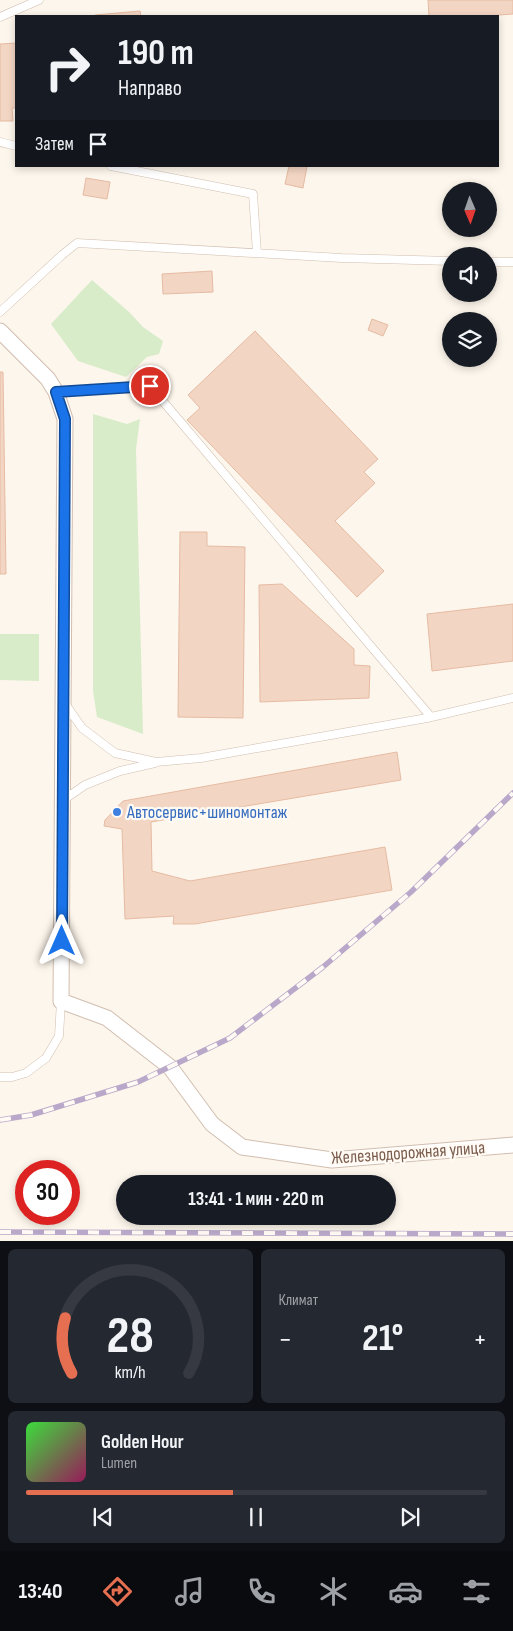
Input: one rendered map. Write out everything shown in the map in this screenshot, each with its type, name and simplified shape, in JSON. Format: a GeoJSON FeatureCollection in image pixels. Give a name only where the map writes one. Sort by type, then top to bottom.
{"type":"FeatureCollection","features":[{"type":"Feature","properties":{"kind":"street"},"geometry":{"type":"LineString","coordinates":[[0,331],[48,379],[56,392],[65,419],[61,1001]]}},
{"type":"Feature","properties":{"kind":"street","name":"Железнодорожная улица"},"geometry":{"type":"LineString","coordinates":[[61,1001],[107,1018],[170,1067],[212,1124],[242,1147],[332,1160],[513,1145]]}},
{"type":"Feature","properties":{"kind":"lane"},"geometry":{"type":"LineString","coordinates":[[0,17],[39,0]]}},
{"type":"Feature","properties":{"kind":"lane"},"geometry":{"type":"LineString","coordinates":[[0,142],[15,146]]}},
{"type":"Feature","properties":{"kind":"lane"},"geometry":{"type":"LineString","coordinates":[[122,167],[253,194],[257,253]]}},
{"type":"Feature","properties":{"kind":"lane"},"geometry":{"type":"LineString","coordinates":[[0,312],[77,243],[342,258],[442,261]]}},
{"type":"Feature","properties":{"kind":"lane"},"geometry":{"type":"LineString","coordinates":[[497,262],[513,262]]}},
{"type":"Feature","properties":{"kind":"lane"},"geometry":{"type":"LineString","coordinates":[[56,392],[150,386],[431,717]]}},
{"type":"Feature","properties":{"kind":"lane"},"geometry":{"type":"LineString","coordinates":[[62,801],[85,785],[120,772],[156,762],[200,758],[431,717],[513,698]]}},
{"type":"Feature","properties":{"kind":"lane"},"geometry":{"type":"LineString","coordinates":[[63,701],[82,728],[115,753],[156,762]]}},
{"type":"Feature","properties":{"kind":"lane"},"geometry":{"type":"LineString","coordinates":[[0,1077],[12,1077],[26,1073],[46,1058],[59,1036],[61,1001]]}},
{"type":"Feature","properties":{"kind":"green space"},"geometry":{"type":"Polygon","coordinates":[[[92,280],[129,312],[143,327],[163,341],[159,354],[147,357],[126,377],[78,361],[51,324],[92,280]]]}},
{"type":"Feature","properties":{"kind":"green space"},"geometry":{"type":"Polygon","coordinates":[[[93,414],[127,424],[140,419],[136,449],[143,734],[97,717],[93,691],[93,414]]]}},
{"type":"Feature","properties":{"kind":"green space"},"geometry":{"type":"Polygon","coordinates":[[[0,634],[39,634],[39,681],[0,680],[0,634]]]}},
{"type":"Feature","properties":{"kind":"building"},"geometry":{"type":"Polygon","coordinates":[[[428,0],[513,0],[513,14],[429,15],[428,0]]]}},
{"type":"Feature","properties":{"kind":"building"},"geometry":{"type":"Polygon","coordinates":[[[140,11],[141,15],[95,15],[140,11]]]}},
{"type":"Feature","properties":{"kind":"building"},"geometry":{"type":"Polygon","coordinates":[[[15,43],[15,108],[12,108],[13,121],[0,121],[0,44],[15,43]]]}},
{"type":"Feature","properties":{"kind":"building"},"geometry":{"type":"Polygon","coordinates":[[[289,167],[307,167],[303,188],[285,184],[289,167]]]}},
{"type":"Feature","properties":{"kind":"building"},"geometry":{"type":"Polygon","coordinates":[[[86,178],[110,182],[107,199],[83,195],[86,178]]]}},
{"type":"Feature","properties":{"kind":"building"},"geometry":{"type":"Polygon","coordinates":[[[212,271],[213,292],[163,294],[162,274],[212,271]]]}},
{"type":"Feature","properties":{"kind":"building"},"geometry":{"type":"Polygon","coordinates":[[[372,319],[388,325],[383,336],[368,330],[372,319]]]}},
{"type":"Feature","properties":{"kind":"building"},"geometry":{"type":"Polygon","coordinates":[[[255,331],[378,459],[364,472],[375,483],[335,521],[384,571],[357,597],[187,420],[200,408],[188,395],[255,331]]]}},
{"type":"Feature","properties":{"kind":"building"},"geometry":{"type":"Polygon","coordinates":[[[0,372],[3,372],[6,574],[0,574],[0,372]]]}},
{"type":"Feature","properties":{"kind":"building"},"geometry":{"type":"Polygon","coordinates":[[[180,532],[207,532],[207,546],[245,547],[243,718],[178,717],[180,532]]]}},
{"type":"Feature","properties":{"kind":"building"},"geometry":{"type":"Polygon","coordinates":[[[282,584],[354,649],[354,665],[370,666],[369,698],[260,702],[259,585],[282,584]]]}},
{"type":"Feature","properties":{"kind":"building"},"geometry":{"type":"Polygon","coordinates":[[[513,604],[513,661],[432,671],[427,614],[513,604]]]}},
{"type":"Feature","properties":{"kind":"building"},"geometry":{"type":"Polygon","coordinates":[[[397,752],[401,780],[151,822],[152,871],[190,881],[385,847],[392,890],[195,924],[173,924],[174,916],[125,919],[122,829],[104,826],[105,820],[123,801],[397,752]]]}},
{"type":"Feature","properties":{"kind":"railway"},"geometry":{"type":"LineString","coordinates":[[0,1120],[31,1115],[138,1082],[230,1038],[323,967],[411,892],[513,793]]}},
{"type":"Feature","properties":{"kind":"railway"},"geometry":{"type":"LineString","coordinates":[[0,1232],[513,1234]]}},
{"type":"Feature","properties":{"kind":"place","name":"Автосервис+шиномонтаж"},"geometry":{"type":"Point","coordinates":[117,812]}},
{"type":"Feature","properties":{"kind":"route"},"geometry":{"type":"LineString","coordinates":[[62,941],[65,419],[56,392],[150,386]]}}]}
